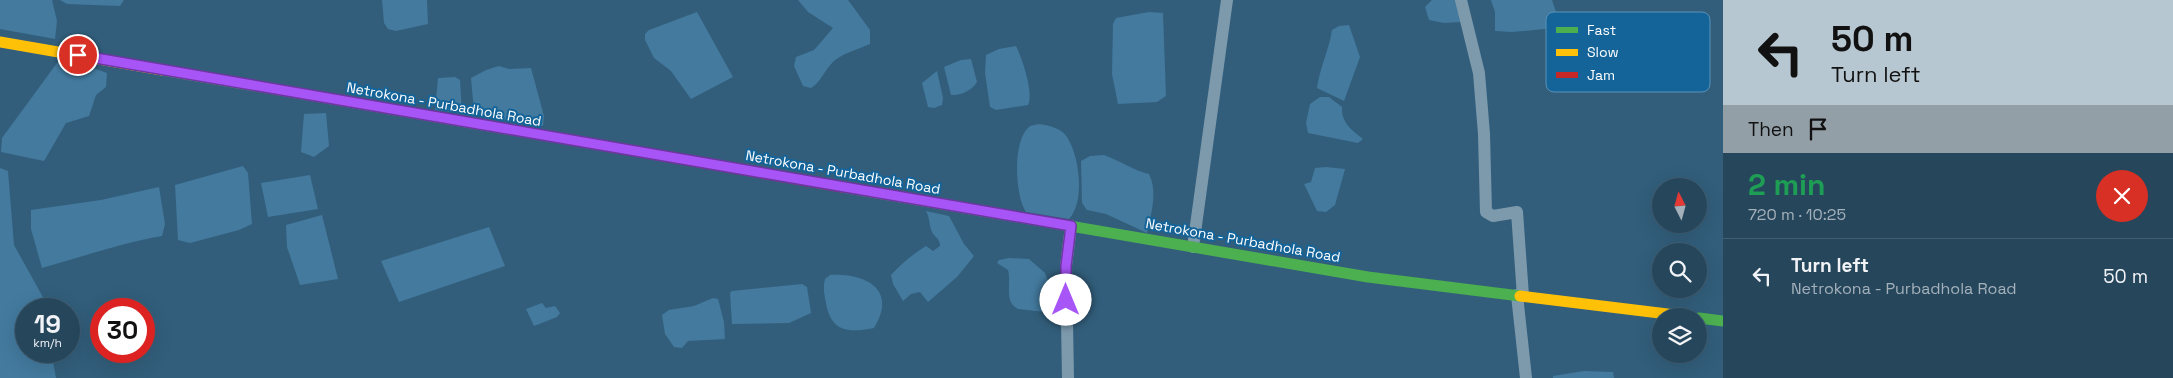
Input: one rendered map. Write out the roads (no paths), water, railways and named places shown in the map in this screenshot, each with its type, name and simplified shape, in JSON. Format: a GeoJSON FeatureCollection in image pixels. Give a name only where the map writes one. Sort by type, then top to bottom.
{"type":"FeatureCollection","features":[{"type":"Feature","properties":{"kind":"main road","name":"Netrokona - Purbadhola Road"},"geometry":{"type":"LineString","coordinates":[[0,42],[1368,277],[1652,312]]}},
{"type":"Feature","properties":{"kind":"main road"},"geometry":{"type":"LineString","coordinates":[[1707,319],[1723,320]]}},
{"type":"Feature","properties":{"kind":"street"},"geometry":{"type":"LineString","coordinates":[[1194,247],[1227,0]]}},
{"type":"Feature","properties":{"kind":"street"},"geometry":{"type":"LineString","coordinates":[[1461,0],[1479,73],[1484,134],[1486,212],[1493,216],[1517,212],[1520,296],[1526,378]]}},
{"type":"Feature","properties":{"kind":"street"},"geometry":{"type":"LineString","coordinates":[[1068,378],[1066,266],[1071,226]]}},
{"type":"Feature","properties":{"kind":"water"},"geometry":{"type":"Polygon","coordinates":[[[0,0],[52,0],[57,21],[55,39],[0,29],[0,0]]]}},
{"type":"Feature","properties":{"kind":"water"},"geometry":{"type":"Polygon","coordinates":[[[60,0],[124,0],[120,6],[67,4],[60,0]]]}},
{"type":"Feature","properties":{"kind":"water"},"geometry":{"type":"Polygon","coordinates":[[[382,0],[427,0],[428,24],[396,31],[388,29],[384,23],[382,0]]]}},
{"type":"Feature","properties":{"kind":"water"},"geometry":{"type":"Polygon","coordinates":[[[798,0],[848,0],[870,30],[870,44],[838,58],[811,88],[803,86],[794,66],[796,57],[814,50],[833,28],[808,12],[798,0]]]}},
{"type":"Feature","properties":{"kind":"water"},"geometry":{"type":"Polygon","coordinates":[[[1432,0],[1459,0],[1460,22],[1444,23],[1429,20],[1425,7],[1432,0]]]}},
{"type":"Feature","properties":{"kind":"water"},"geometry":{"type":"Polygon","coordinates":[[[1491,0],[1552,0],[1556,12],[1546,12],[1546,29],[1512,32],[1495,31],[1495,12],[1491,0]]]}},
{"type":"Feature","properties":{"kind":"water"},"geometry":{"type":"Polygon","coordinates":[[[697,12],[733,77],[691,99],[671,71],[654,58],[645,40],[645,34],[649,30],[697,12]]]}},
{"type":"Feature","properties":{"kind":"water"},"geometry":{"type":"Polygon","coordinates":[[[1149,12],[1163,13],[1166,96],[1157,102],[1118,104],[1112,74],[1113,24],[1116,18],[1149,12]]]}},
{"type":"Feature","properties":{"kind":"water"},"geometry":{"type":"Polygon","coordinates":[[[1349,25],[1360,57],[1344,101],[1317,88],[1332,30],[1339,26],[1349,25]]]}},
{"type":"Feature","properties":{"kind":"water"},"geometry":{"type":"Polygon","coordinates":[[[1016,46],[1024,67],[1030,92],[1028,105],[996,110],[990,107],[985,73],[986,55],[999,49],[1016,46]]]}},
{"type":"Feature","properties":{"kind":"water"},"geometry":{"type":"Polygon","coordinates":[[[971,59],[977,82],[966,92],[959,95],[951,95],[944,67],[961,60],[971,59]]]}},
{"type":"Feature","properties":{"kind":"water"},"geometry":{"type":"Polygon","coordinates":[[[73,61],[107,73],[106,87],[96,95],[89,116],[66,123],[44,161],[1,152],[2,138],[57,63],[73,61]]]}},
{"type":"Feature","properties":{"kind":"water"},"geometry":{"type":"Polygon","coordinates":[[[499,66],[509,69],[531,68],[544,116],[543,126],[484,117],[474,112],[471,78],[499,66]]]}},
{"type":"Feature","properties":{"kind":"water"},"geometry":{"type":"Polygon","coordinates":[[[937,71],[943,98],[942,105],[934,108],[928,107],[922,83],[937,71]]]}},
{"type":"Feature","properties":{"kind":"water"},"geometry":{"type":"Polygon","coordinates":[[[455,77],[460,80],[462,113],[435,110],[438,78],[455,77]]]}},
{"type":"Feature","properties":{"kind":"water"},"geometry":{"type":"Polygon","coordinates":[[[1320,97],[1329,97],[1342,107],[1345,122],[1363,139],[1358,143],[1308,133],[1306,123],[1310,104],[1320,97]]]}},
{"type":"Feature","properties":{"kind":"water"},"geometry":{"type":"Polygon","coordinates":[[[326,113],[329,146],[314,157],[301,152],[304,114],[326,113]]]}},
{"type":"Feature","properties":{"kind":"water"},"geometry":{"type":"Polygon","coordinates":[[[1040,124],[1062,131],[1067,137],[1075,156],[1078,167],[1079,191],[1074,211],[1069,219],[1026,212],[1022,204],[1019,194],[1017,169],[1020,144],[1029,127],[1040,124]]]}},
{"type":"Feature","properties":{"kind":"water"},"geometry":{"type":"Polygon","coordinates":[[[1104,155],[1149,174],[1152,181],[1153,196],[1147,233],[1106,214],[1087,210],[1082,203],[1081,161],[1090,156],[1104,155]]]}},
{"type":"Feature","properties":{"kind":"water"},"geometry":{"type":"Polygon","coordinates":[[[243,166],[248,173],[252,224],[239,230],[190,243],[178,240],[175,185],[243,166]]]}},
{"type":"Feature","properties":{"kind":"water"},"geometry":{"type":"Polygon","coordinates":[[[0,168],[8,171],[14,245],[43,298],[15,298],[15,363],[53,363],[56,378],[0,378],[0,168]]]}},
{"type":"Feature","properties":{"kind":"water"},"geometry":{"type":"Polygon","coordinates":[[[1315,168],[1345,169],[1335,205],[1326,212],[1317,211],[1304,184],[1311,182],[1315,168]]]}},
{"type":"Feature","properties":{"kind":"water"},"geometry":{"type":"Polygon","coordinates":[[[310,175],[318,209],[268,217],[261,183],[310,175]]]}},
{"type":"Feature","properties":{"kind":"water"},"geometry":{"type":"Polygon","coordinates":[[[159,187],[165,224],[162,236],[117,246],[42,268],[31,229],[31,210],[101,200],[159,187]]]}},
{"type":"Feature","properties":{"kind":"water"},"geometry":{"type":"Polygon","coordinates":[[[926,211],[949,216],[964,244],[974,256],[957,277],[928,302],[920,292],[911,294],[903,301],[893,284],[891,275],[907,259],[926,246],[933,251],[940,246],[932,232],[926,211]]]}},
{"type":"Feature","properties":{"kind":"water"},"geometry":{"type":"Polygon","coordinates":[[[322,215],[338,279],[300,285],[287,247],[286,225],[322,215]]]}},
{"type":"Feature","properties":{"kind":"water"},"geometry":{"type":"Polygon","coordinates":[[[489,227],[505,266],[399,302],[381,261],[489,227]]]}},
{"type":"Feature","properties":{"kind":"water"},"geometry":{"type":"Polygon","coordinates":[[[1009,258],[1029,259],[1045,273],[1053,293],[1054,313],[1018,309],[1013,306],[1009,297],[1008,270],[997,263],[999,260],[1009,258]]]}},
{"type":"Feature","properties":{"kind":"water"},"geometry":{"type":"Polygon","coordinates":[[[830,275],[855,277],[874,286],[880,294],[882,303],[880,315],[874,328],[849,330],[842,328],[832,320],[828,313],[824,291],[825,279],[830,275]]]}},
{"type":"Feature","properties":{"kind":"water"},"geometry":{"type":"Polygon","coordinates":[[[802,284],[807,287],[811,313],[789,323],[732,324],[730,293],[732,291],[802,284]]]}},
{"type":"Feature","properties":{"kind":"water"},"geometry":{"type":"Polygon","coordinates":[[[713,298],[718,299],[724,322],[725,339],[688,341],[682,348],[674,347],[665,334],[662,315],[669,310],[694,306],[713,298]]]}},
{"type":"Feature","properties":{"kind":"water"},"geometry":{"type":"Polygon","coordinates":[[[542,303],[546,308],[555,306],[560,313],[557,317],[534,326],[526,309],[542,303]]]}},
{"type":"Feature","properties":{"kind":"water"},"geometry":{"type":"Polygon","coordinates":[[[1584,371],[1613,372],[1614,378],[1553,378],[1553,376],[1584,371]]]}}]}
